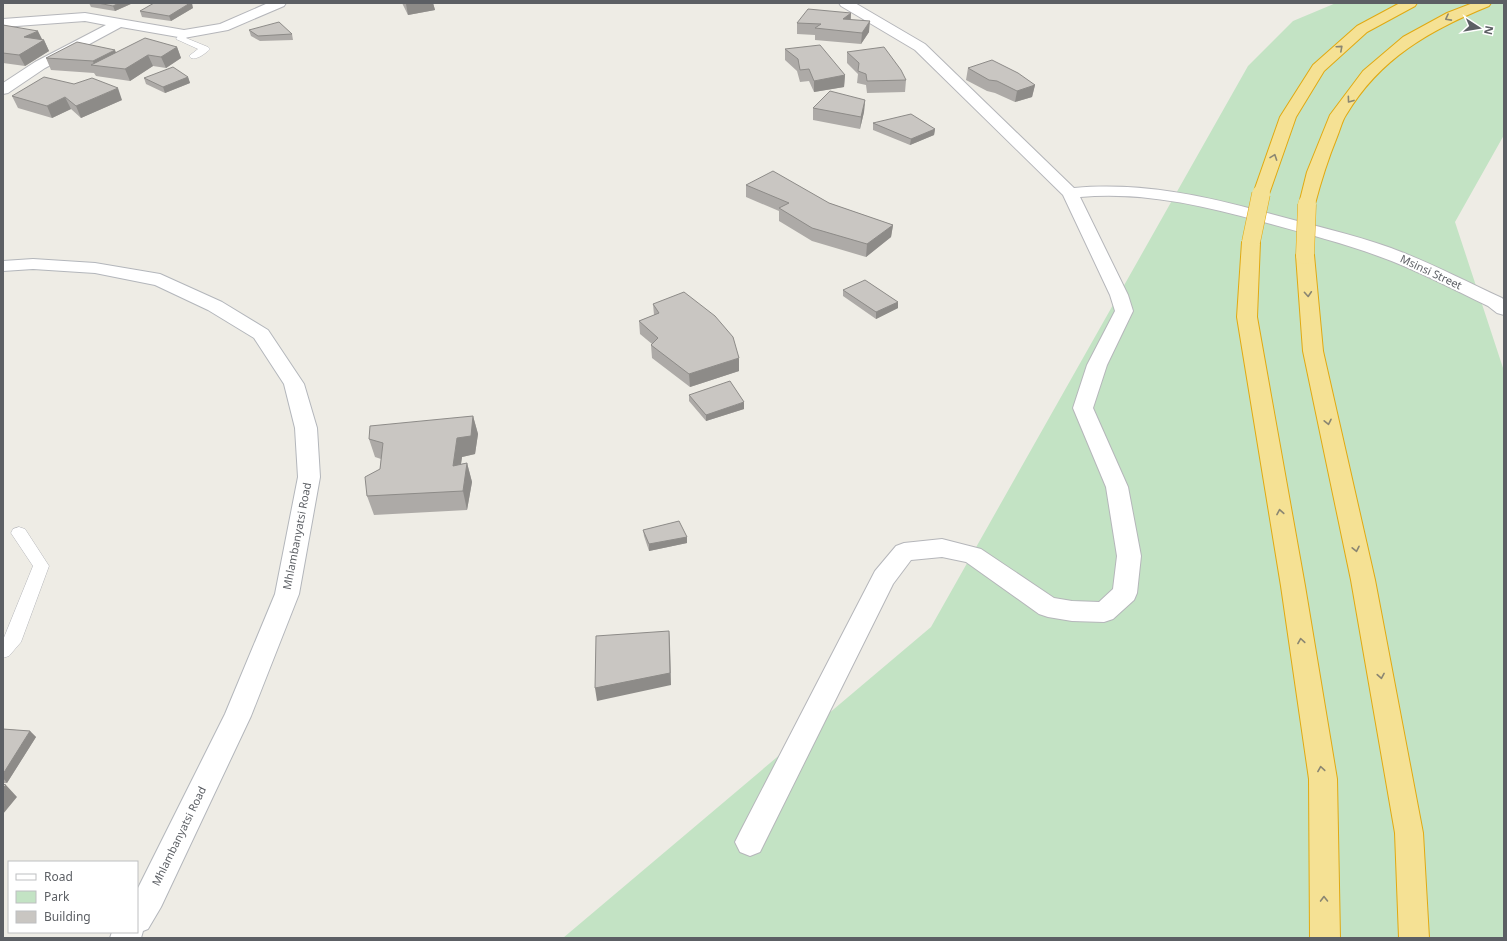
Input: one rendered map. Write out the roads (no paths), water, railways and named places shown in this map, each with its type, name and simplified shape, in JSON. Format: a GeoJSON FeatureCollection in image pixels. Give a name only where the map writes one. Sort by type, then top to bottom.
{"type":"FeatureCollection","features":[{"type":"Feature","properties":{"kind":"highway"},"geometry":{"type":"LineString","coordinates":[[1325,938],[1323,779],[1293,586],[1247,317],[1251,242],[1261,194],[1288,117],[1318,68],[1362,29],[1410,3]]}},
{"type":"Feature","properties":{"kind":"highway"},"geometry":{"type":"LineString","coordinates":[[1414,938],[1409,833],[1363,580],[1313,352],[1305,255],[1307,204],[1315,172],[1338,115],[1368,74],[1408,40],[1452,16],[1484,3]]}},
{"type":"Feature","properties":{"kind":"street"},"geometry":{"type":"LineString","coordinates":[[3,23],[85,17],[184,34],[223,27],[279,3]]}},
{"type":"Feature","properties":{"kind":"street"},"geometry":{"type":"LineString","coordinates":[[750,842],[884,578],[904,552],[942,548],[974,555],[1048,607],[1072,611],[1104,612],[1126,593],[1130,556],[1117,487],[1083,408],[1097,365],[1124,311],[1119,295],[1070,194],[920,47],[846,3]]}},
{"type":"Feature","properties":{"kind":"street"},"geometry":{"type":"LineString","coordinates":[[3,90],[40,65],[119,23]]}},
{"type":"Feature","properties":{"kind":"street","name":"Msinsi Street"},"geometry":{"type":"LineString","coordinates":[[1070,194],[1096,190],[1136,191],[1194,199],[1238,209],[1355,242],[1397,257],[1495,302],[1504,309]]}},
{"type":"Feature","properties":{"kind":"street","name":"Mhlambanyatsi Road"},"geometry":{"type":"LineString","coordinates":[[3,266],[33,264],[95,268],[160,280],[214,306],[261,334],[294,384],[306,428],[309,477],[287,594],[238,716],[150,897],[138,916]]}},
{"type":"Feature","properties":{"kind":"lane"},"geometry":{"type":"LineString","coordinates":[[184,34],[181,39],[205,49],[194,56]]}},
{"type":"Feature","properties":{"kind":"lane"},"geometry":{"type":"LineString","coordinates":[[3,651],[12,642],[41,566],[20,533]]}}]}
